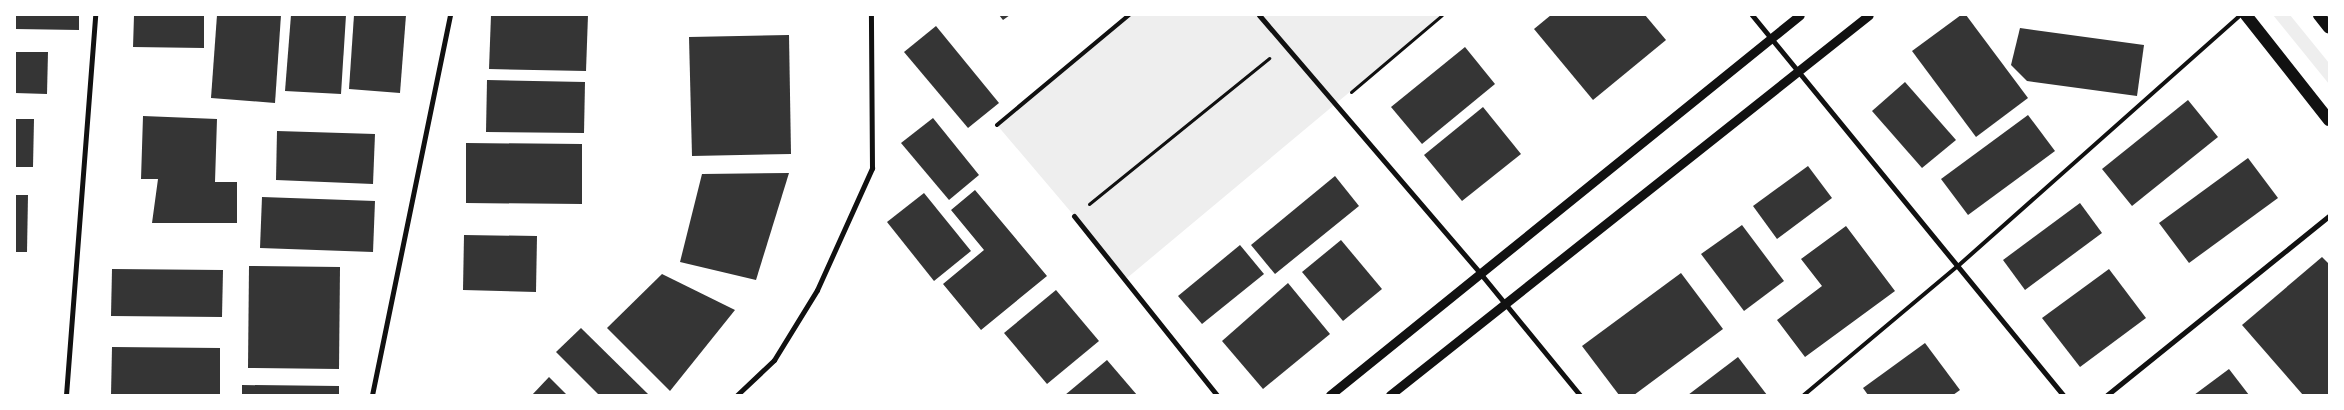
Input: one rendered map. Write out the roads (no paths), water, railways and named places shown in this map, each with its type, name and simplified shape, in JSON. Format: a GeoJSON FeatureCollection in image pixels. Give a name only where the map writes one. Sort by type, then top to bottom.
{"type":"FeatureCollection","features":[{"type":"Feature","properties":{"kind":"main road"},"geometry":{"type":"LineString","coordinates":[[2246,15],[2329,120]]}},
{"type":"Feature","properties":{"kind":"main road"},"geometry":{"type":"LineString","coordinates":[[2319,15],[2329,28]]}},
{"type":"Feature","properties":{"kind":"street"},"geometry":{"type":"LineString","coordinates":[[66,395],[95,15]]}},
{"type":"Feature","properties":{"kind":"street"},"geometry":{"type":"LineString","coordinates":[[372,395],[450,15]]}},
{"type":"Feature","properties":{"kind":"street"},"geometry":{"type":"LineString","coordinates":[[737,395],[774,360],[817,290],[872,168],[871,15]]}},
{"type":"Feature","properties":{"kind":"street"},"geometry":{"type":"LineString","coordinates":[[1259,15],[1505,302],[1580,395]]}},
{"type":"Feature","properties":{"kind":"street"},"geometry":{"type":"LineString","coordinates":[[1752,15],[2063,395]]}},
{"type":"Feature","properties":{"kind":"street"},"geometry":{"type":"LineString","coordinates":[[1330,395],[1800,15]]}},
{"type":"Feature","properties":{"kind":"street"},"geometry":{"type":"LineString","coordinates":[[1390,395],[1869,15]]}},
{"type":"Feature","properties":{"kind":"street"},"geometry":{"type":"LineString","coordinates":[[1074,216],[1217,395]]}},
{"type":"Feature","properties":{"kind":"street"},"geometry":{"type":"LineString","coordinates":[[2107,395],[2329,216]]}},
{"type":"Feature","properties":{"kind":"lane"},"geometry":{"type":"LineString","coordinates":[[997,126],[1130,15]]}},
{"type":"Feature","properties":{"kind":"lane"},"geometry":{"type":"LineString","coordinates":[[1804,395],[1958,266],[2241,15]]}},
{"type":"Feature","properties":{"kind":"lane"},"geometry":{"type":"LineString","coordinates":[[1809,391],[1813,395]]}}]}
